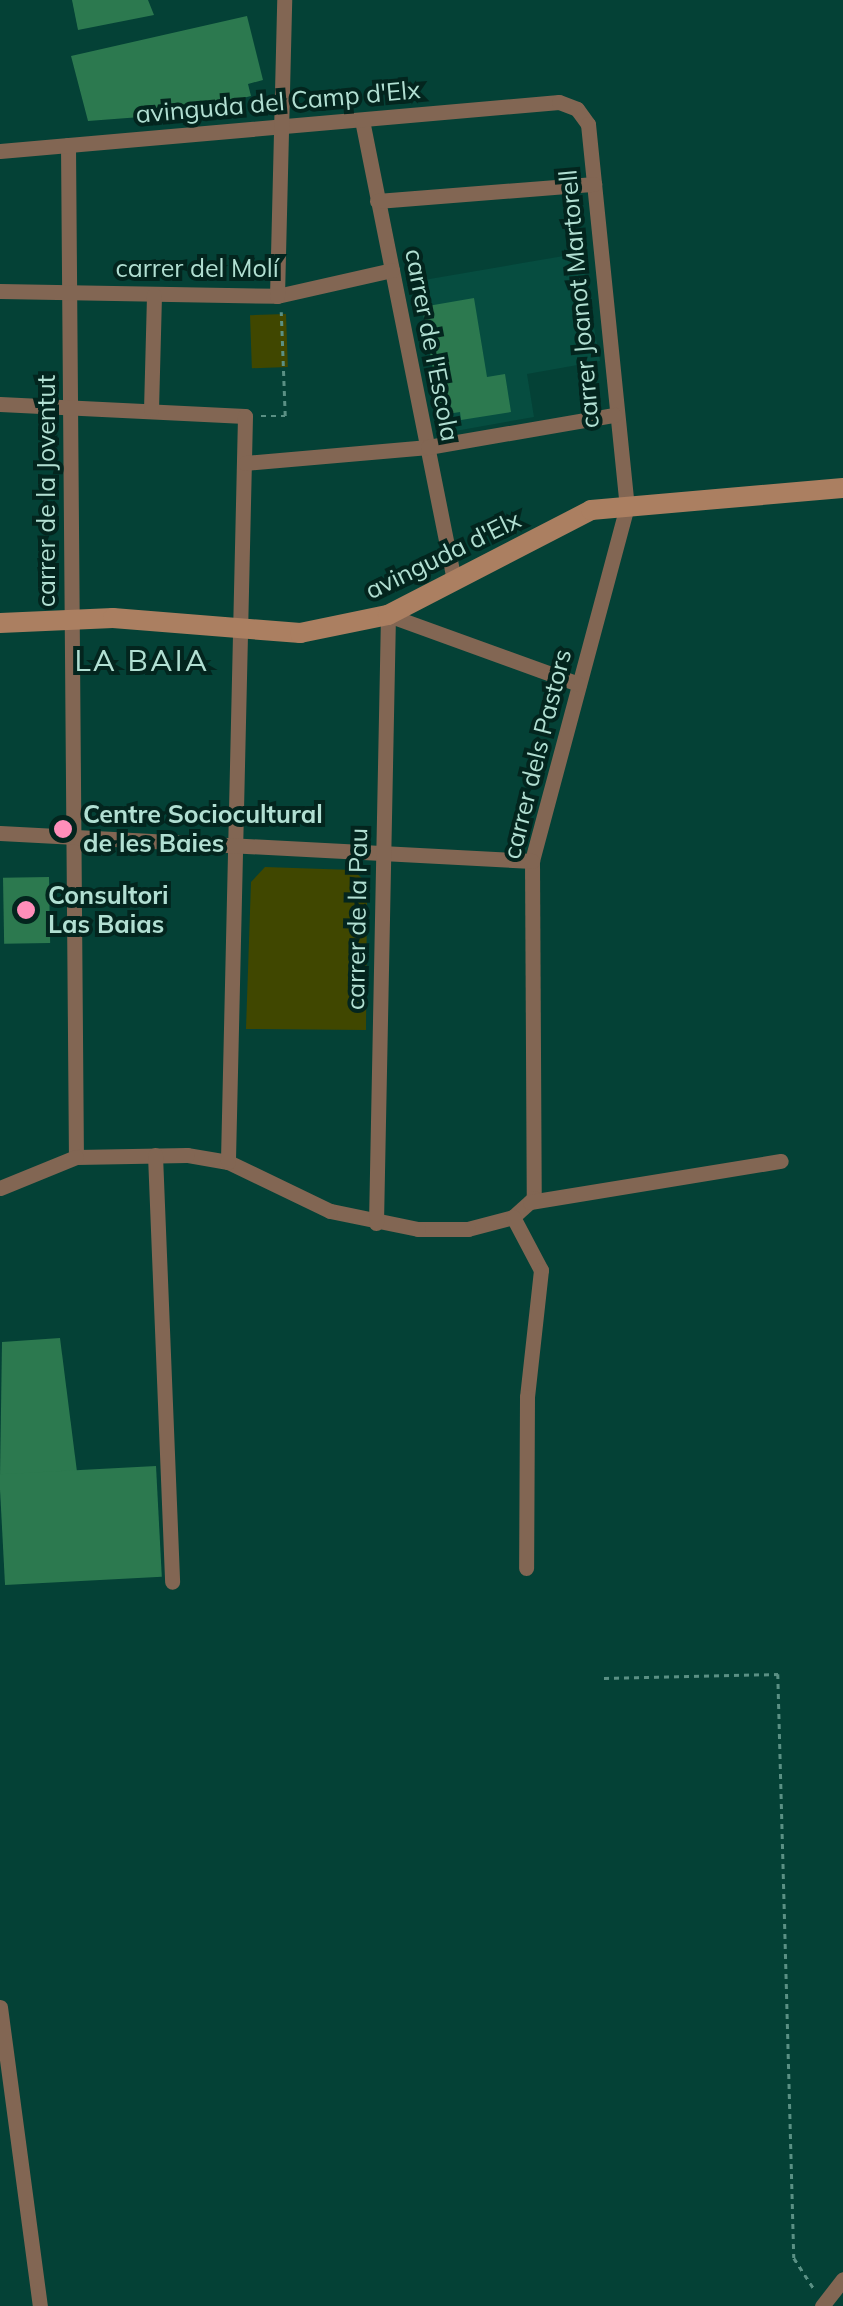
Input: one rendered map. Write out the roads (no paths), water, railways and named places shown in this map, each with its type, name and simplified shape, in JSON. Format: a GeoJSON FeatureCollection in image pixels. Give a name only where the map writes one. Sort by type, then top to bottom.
{"type":"FeatureCollection","features":[{"type":"Feature","properties":{"kind":"main road","name":"avinguda d'Elx"},"geometry":{"type":"LineString","coordinates":[[0,622],[72,619],[300,632],[388,616],[591,510],[843,488]]}},
{"type":"Feature","properties":{"kind":"street"},"geometry":{"type":"LineString","coordinates":[[279,303],[284,5]]}},
{"type":"Feature","properties":{"kind":"street","name":"avinguda del Camp d'Elx"},"geometry":{"type":"LineString","coordinates":[[0,151],[559,102]]}},
{"type":"Feature","properties":{"kind":"street","name":"carrer Joanot Martorell"},"geometry":{"type":"LineString","coordinates":[[559,102],[578,109],[588,124],[614,415],[627,506]]}},
{"type":"Feature","properties":{"kind":"street","name":"carrer de l'Escola"},"geometry":{"type":"LineString","coordinates":[[362,120],[454,581]]}},
{"type":"Feature","properties":{"kind":"street","name":"carrer de la Joventut"},"geometry":{"type":"LineString","coordinates":[[68,145],[76,1157]]}},
{"type":"Feature","properties":{"kind":"street"},"geometry":{"type":"LineString","coordinates":[[378,200],[594,184]]}},
{"type":"Feature","properties":{"kind":"street","name":"carrer del Molí"},"geometry":{"type":"LineString","coordinates":[[0,291],[279,303],[392,270]]}},
{"type":"Feature","properties":{"kind":"street"},"geometry":{"type":"LineString","coordinates":[[152,410],[154,295]]}},
{"type":"Feature","properties":{"kind":"street"},"geometry":{"type":"LineString","coordinates":[[0,404],[242,415],[246,462],[228,1162]]}},
{"type":"Feature","properties":{"kind":"street"},"geometry":{"type":"LineString","coordinates":[[246,462],[428,447],[614,415]]}},
{"type":"Feature","properties":{"kind":"street","name":"carrer dels Pastors"},"geometry":{"type":"LineString","coordinates":[[532,1200],[532,862],[627,506]]}},
{"type":"Feature","properties":{"kind":"street"},"geometry":{"type":"LineString","coordinates":[[388,616],[580,684]]}},
{"type":"Feature","properties":{"kind":"street","name":"carrer de la Pau"},"geometry":{"type":"LineString","coordinates":[[376,1224],[388,616]]}},
{"type":"Feature","properties":{"kind":"street"},"geometry":{"type":"LineString","coordinates":[[0,833],[532,862]]}},
{"type":"Feature","properties":{"kind":"street"},"geometry":{"type":"LineString","coordinates":[[154,1155],[172,1582]]}},
{"type":"Feature","properties":{"kind":"street"},"geometry":{"type":"LineString","coordinates":[[0,1188],[76,1157],[154,1155],[228,1162],[330,1211],[376,1224],[468,1229],[513,1217],[532,1200],[781,1161]]}},
{"type":"Feature","properties":{"kind":"street"},"geometry":{"type":"LineString","coordinates":[[513,1217],[541,1270],[527,1398],[526,1568]]}},
{"type":"Feature","properties":{"kind":"street"},"geometry":{"type":"LineString","coordinates":[[0,2007],[40,2306]]}},
{"type":"Feature","properties":{"kind":"place","name":"Centre Sociocultural de les Baies"},"geometry":{"type":"Point","coordinates":[63,829]}},
{"type":"Feature","properties":{"kind":"place","name":"Consultori Las Baias"},"geometry":{"type":"Point","coordinates":[26,910]}},
{"type":"Feature","properties":{"kind":"district","name":"LA BAIA"},"geometry":{"type":"Point","coordinates":[142,660]}}]}
